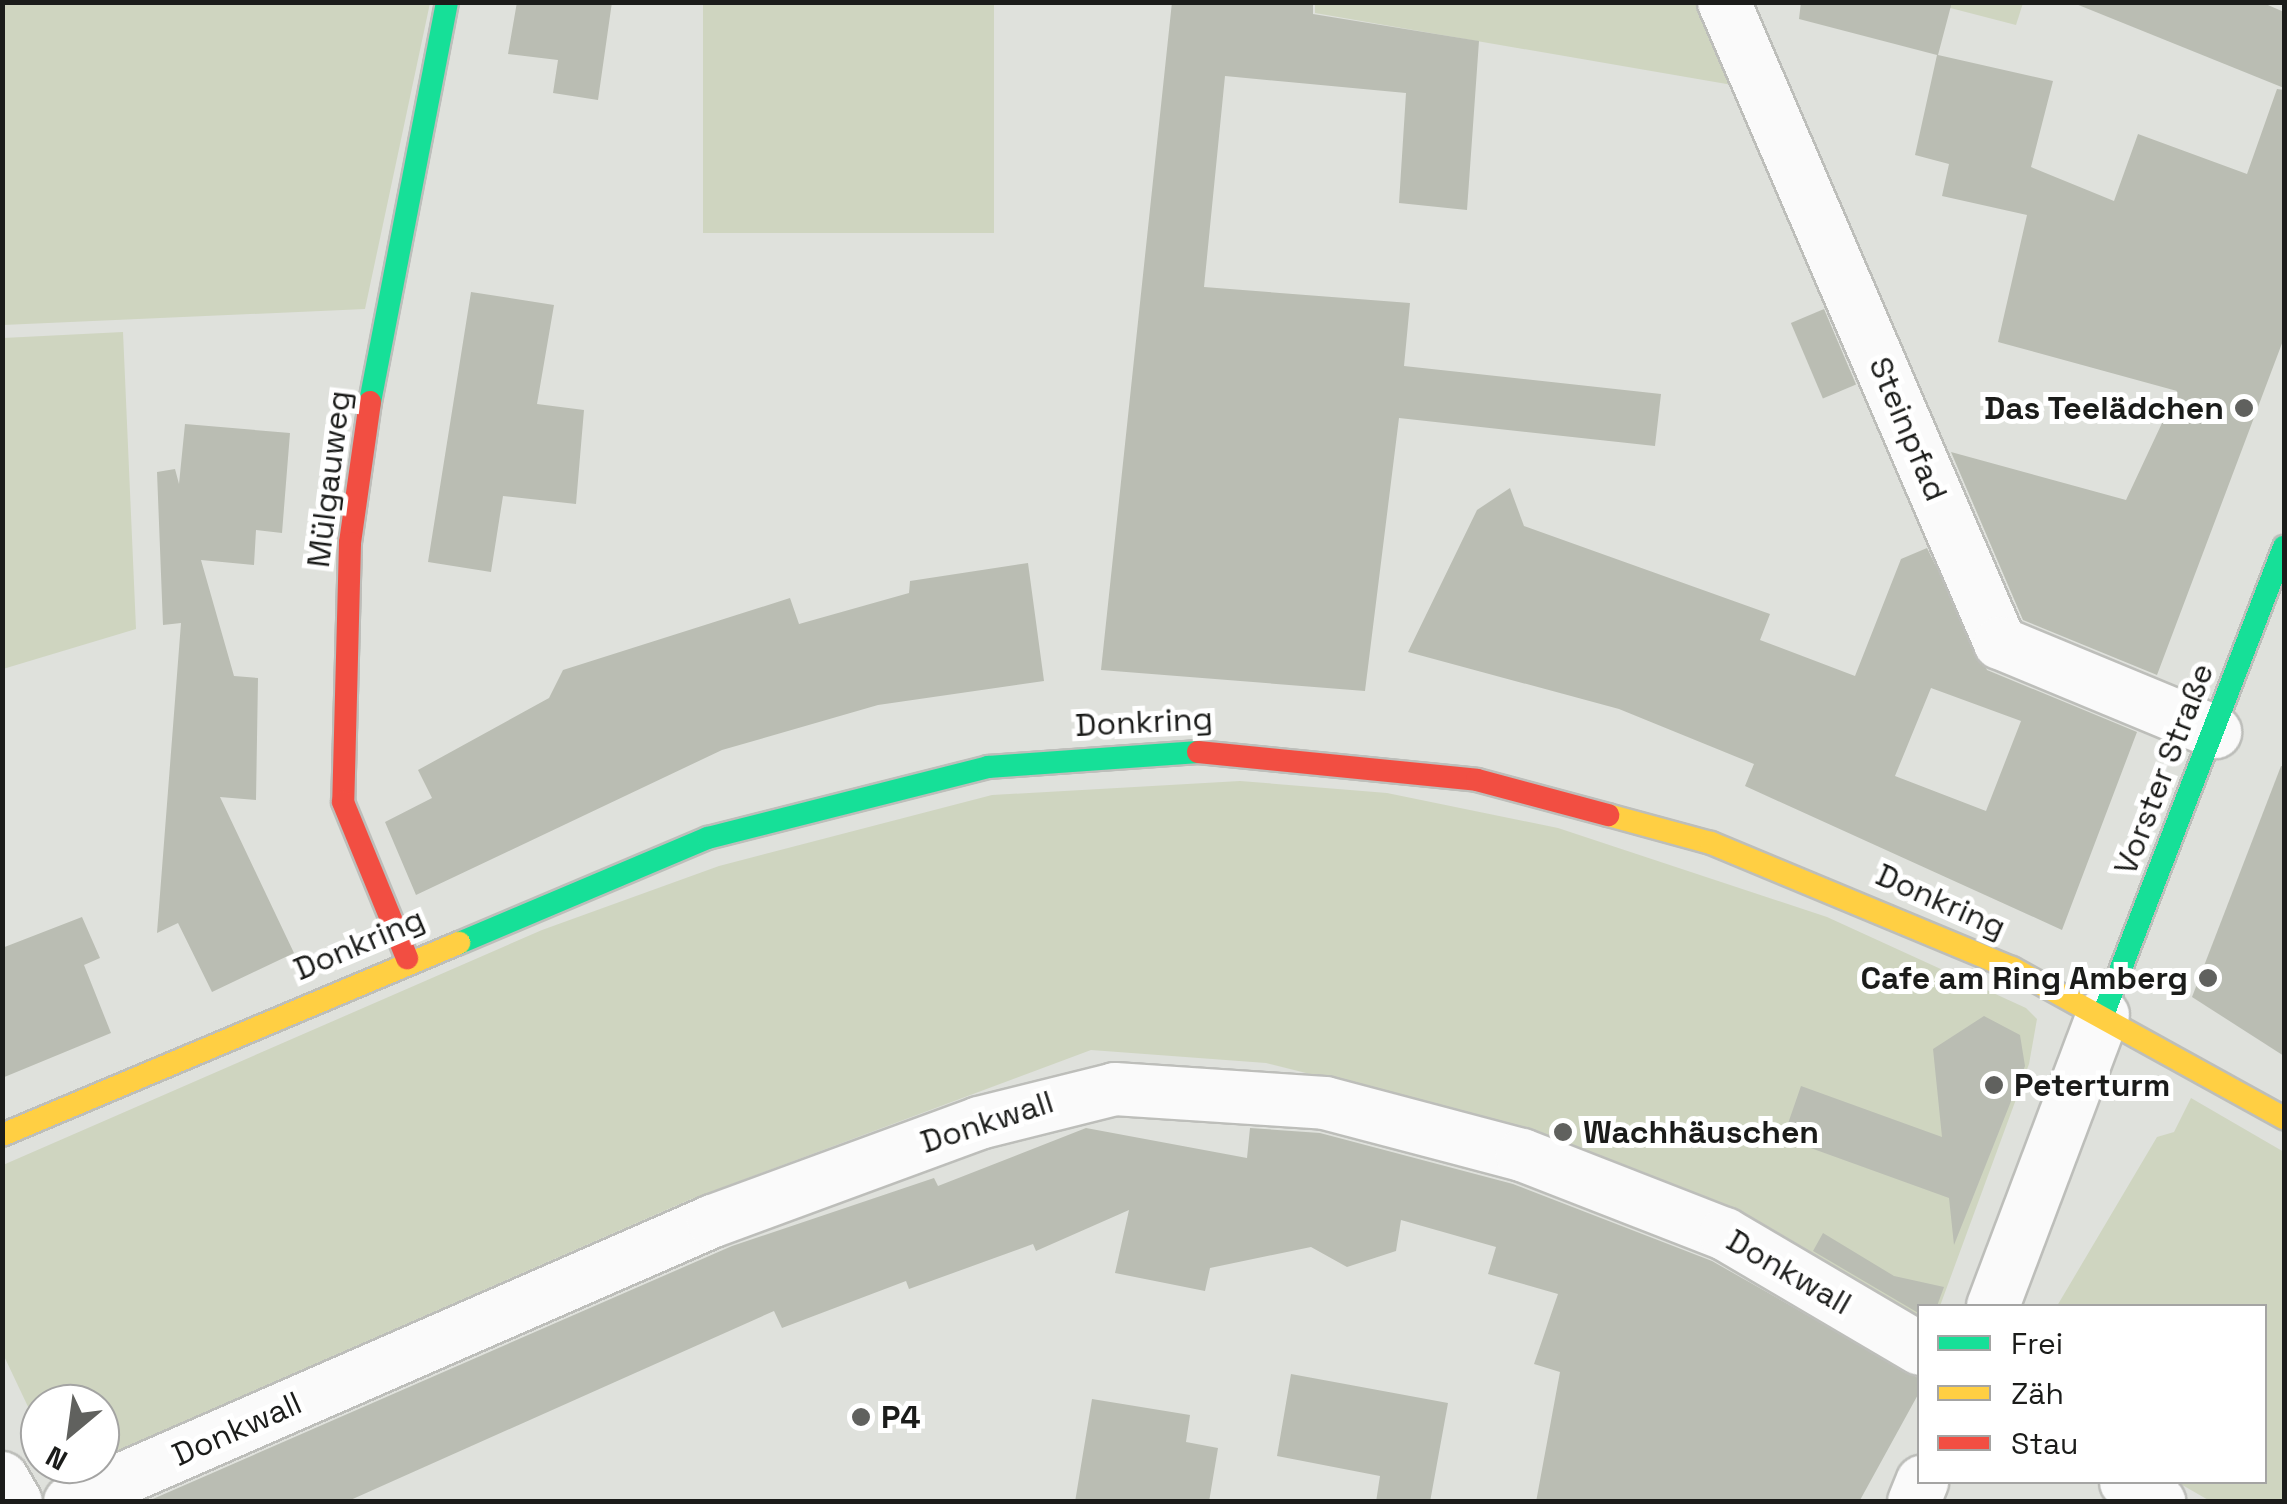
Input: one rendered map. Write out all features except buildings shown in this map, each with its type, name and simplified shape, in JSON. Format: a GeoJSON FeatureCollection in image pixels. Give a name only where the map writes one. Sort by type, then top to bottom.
{"type":"FeatureCollection","features":[{"type":"Feature","properties":{"kind":"main road","name":"Mülgauweg"},"geometry":{"type":"LineString","coordinates":[[407,958],[344,802],[350,543],[382,316],[447,2]]}},
{"type":"Feature","properties":{"kind":"main road","name":"Vorster Straße"},"geometry":{"type":"LineString","coordinates":[[2103,1014],[2284,547]]}},
{"type":"Feature","properties":{"kind":"main road","name":"Donkring"},"geometry":{"type":"LineString","coordinates":[[2,1135],[407,958],[708,838],[901,783],[1081,755],[1229,750],[1391,764],[1640,820],[1901,918],[2103,1014],[2284,1118]]}},
{"type":"Feature","properties":{"kind":"street","name":"Steinpfad"},"geometry":{"type":"LineString","coordinates":[[1724,2],[2000,643],[2215,732]]}},
{"type":"Feature","properties":{"kind":"street"},"geometry":{"type":"LineString","coordinates":[[1995,1304],[2103,1014]]}},
{"type":"Feature","properties":{"kind":"street","name":"Donkwall"},"geometry":{"type":"LineString","coordinates":[[70,1502],[747,1208],[979,1122],[1114,1088],[1325,1103],[1522,1155],[1724,1234],[1917,1347]]}},
{"type":"Feature","properties":{"kind":"street"},"geometry":{"type":"LineString","coordinates":[[2,1478],[16,1502]]}},
{"type":"Feature","properties":{"kind":"street"},"geometry":{"type":"LineString","coordinates":[[2129,1484],[2159,1502]]}},
{"type":"Feature","properties":{"kind":"green space"},"geometry":{"type":"Polygon","coordinates":[[[2,3],[430,3],[365,309],[3,325],[2,3]]]}},
{"type":"Feature","properties":{"kind":"green space"},"geometry":{"type":"Polygon","coordinates":[[[703,3],[994,3],[994,233],[703,233],[703,3]]]}},
{"type":"Feature","properties":{"kind":"green space"},"geometry":{"type":"Polygon","coordinates":[[[1315,3],[1708,3],[1744,87],[1315,13],[1315,3]]]}},
{"type":"Feature","properties":{"kind":"green space"},"geometry":{"type":"Polygon","coordinates":[[[1931,3],[2023,3],[2016,25],[1931,3]]]}},
{"type":"Feature","properties":{"kind":"green space"},"geometry":{"type":"Polygon","coordinates":[[[123,332],[136,629],[3,669],[3,338],[123,332]]]}},
{"type":"Feature","properties":{"kind":"green space"},"geometry":{"type":"Polygon","coordinates":[[[1240,781],[1387,793],[1558,828],[1827,917],[2026,1008],[2037,1019],[2029,1064],[1941,1304],[1917,1304],[1917,1329],[1458,1111],[1266,1063],[1091,1050],[689,1200],[120,1449],[120,1384],[20,1384],[20,1390],[3,1354],[3,1165],[542,930],[719,866],[992,795],[1240,781]]]}},
{"type":"Feature","properties":{"kind":"green space"},"geometry":{"type":"Polygon","coordinates":[[[2191,1098],[2284,1152],[2284,1501],[2210,1501],[2180,1484],[2267,1484],[2267,1304],[2058,1304],[2157,1137],[2174,1132],[2191,1098]]]}},
{"type":"Feature","properties":{"kind":"traffic: fast"},"geometry":{"type":"LineString","coordinates":[[370,402],[447,2]]}},
{"type":"Feature","properties":{"kind":"traffic: fast"},"geometry":{"type":"LineString","coordinates":[[2103,1015],[2284,547]]}},
{"type":"Feature","properties":{"kind":"traffic: fast"},"geometry":{"type":"LineString","coordinates":[[459,943],[708,838],[988,767],[1198,752]]}},
{"type":"Feature","properties":{"kind":"traffic: slow"},"geometry":{"type":"LineString","coordinates":[[1608,815],[1711,843],[2012,968],[2284,1118]]}},
{"type":"Feature","properties":{"kind":"traffic: slow"},"geometry":{"type":"LineString","coordinates":[[2,1135],[459,943]]}},
{"type":"Feature","properties":{"kind":"traffic: jam"},"geometry":{"type":"LineString","coordinates":[[370,402],[350,543],[343,802],[407,958]]}},
{"type":"Feature","properties":{"kind":"traffic: jam"},"geometry":{"type":"LineString","coordinates":[[1198,752],[1477,780],[1608,815]]}},
{"type":"Feature","properties":{"kind":"place","name":"Das Teelädchen"},"geometry":{"type":"Point","coordinates":[2244,408]}},
{"type":"Feature","properties":{"kind":"place","name":"Cafe am Ring Amberg"},"geometry":{"type":"Point","coordinates":[2208,978]}},
{"type":"Feature","properties":{"kind":"place","name":"Peterturm"},"geometry":{"type":"Point","coordinates":[1994,1085]}},
{"type":"Feature","properties":{"kind":"place","name":"Wachhäuschen"},"geometry":{"type":"Point","coordinates":[1563,1132]}},
{"type":"Feature","properties":{"kind":"place","name":"P4"},"geometry":{"type":"Point","coordinates":[861,1417]}}]}
